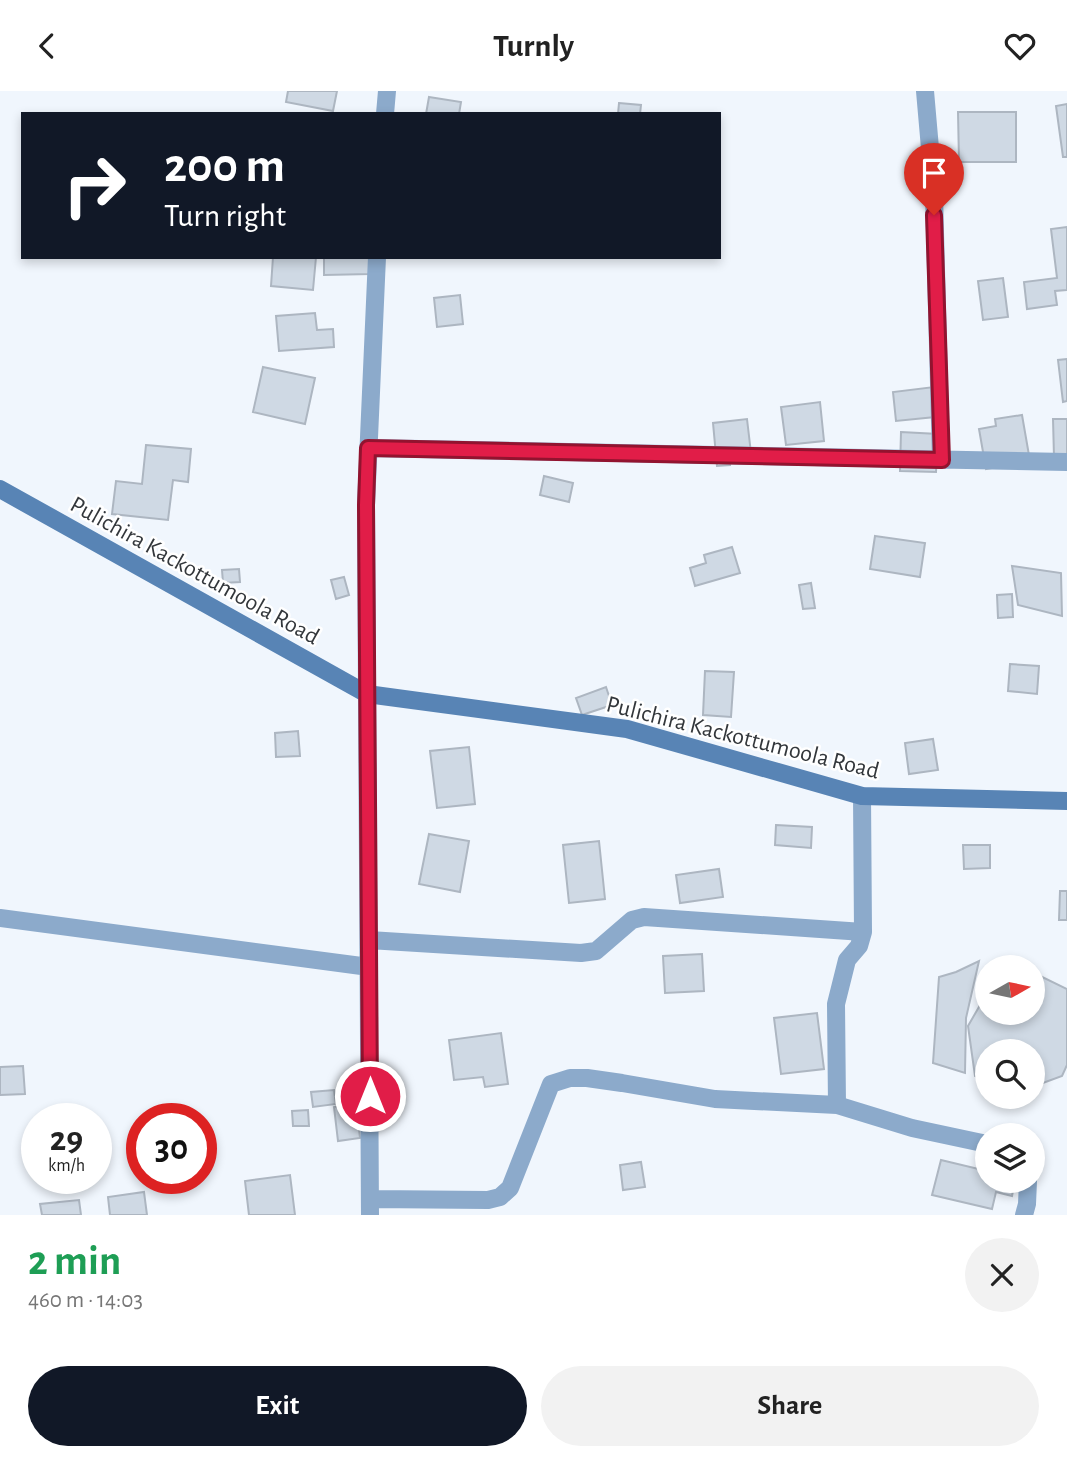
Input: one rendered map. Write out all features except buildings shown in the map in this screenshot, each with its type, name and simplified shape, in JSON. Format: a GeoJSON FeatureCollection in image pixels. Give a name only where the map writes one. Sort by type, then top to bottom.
{"type":"FeatureCollection","features":[{"type":"Feature","properties":{"kind":"main road","name":"Pulichira Kackottumoola Road"},"geometry":{"type":"LineString","coordinates":[[0,489],[367,694],[627,729],[862,796],[1067,801]]}},
{"type":"Feature","properties":{"kind":"street"},"geometry":{"type":"LineString","coordinates":[[385,112],[387,91]]}},
{"type":"Feature","properties":{"kind":"street"},"geometry":{"type":"LineString","coordinates":[[925,91],[934,194],[942,460]]}},
{"type":"Feature","properties":{"kind":"street"},"geometry":{"type":"LineString","coordinates":[[377,259],[366,505],[370,1207],[500,1197],[510,1188],[551,1084],[570,1077],[715,1099],[837,1105],[912,1128],[975,1141]]}},
{"type":"Feature","properties":{"kind":"street"},"geometry":{"type":"LineString","coordinates":[[368,448],[1067,463]]}},
{"type":"Feature","properties":{"kind":"street"},"geometry":{"type":"LineString","coordinates":[[837,1105],[836,1004],[847,960],[859,946],[863,932],[862,796]]}},
{"type":"Feature","properties":{"kind":"street"},"geometry":{"type":"LineString","coordinates":[[369,940],[581,953],[596,951],[632,920],[644,917],[863,932]]}},
{"type":"Feature","properties":{"kind":"street"},"geometry":{"type":"LineString","coordinates":[[0,918],[369,967]]}},
{"type":"Feature","properties":{"kind":"street"},"geometry":{"type":"LineString","coordinates":[[1024,1215],[1027,1193]]}},
{"type":"Feature","properties":{"kind":"route"},"geometry":{"type":"LineString","coordinates":[[370,1096],[366,505],[368,448],[942,460],[934,215]]}}]}
